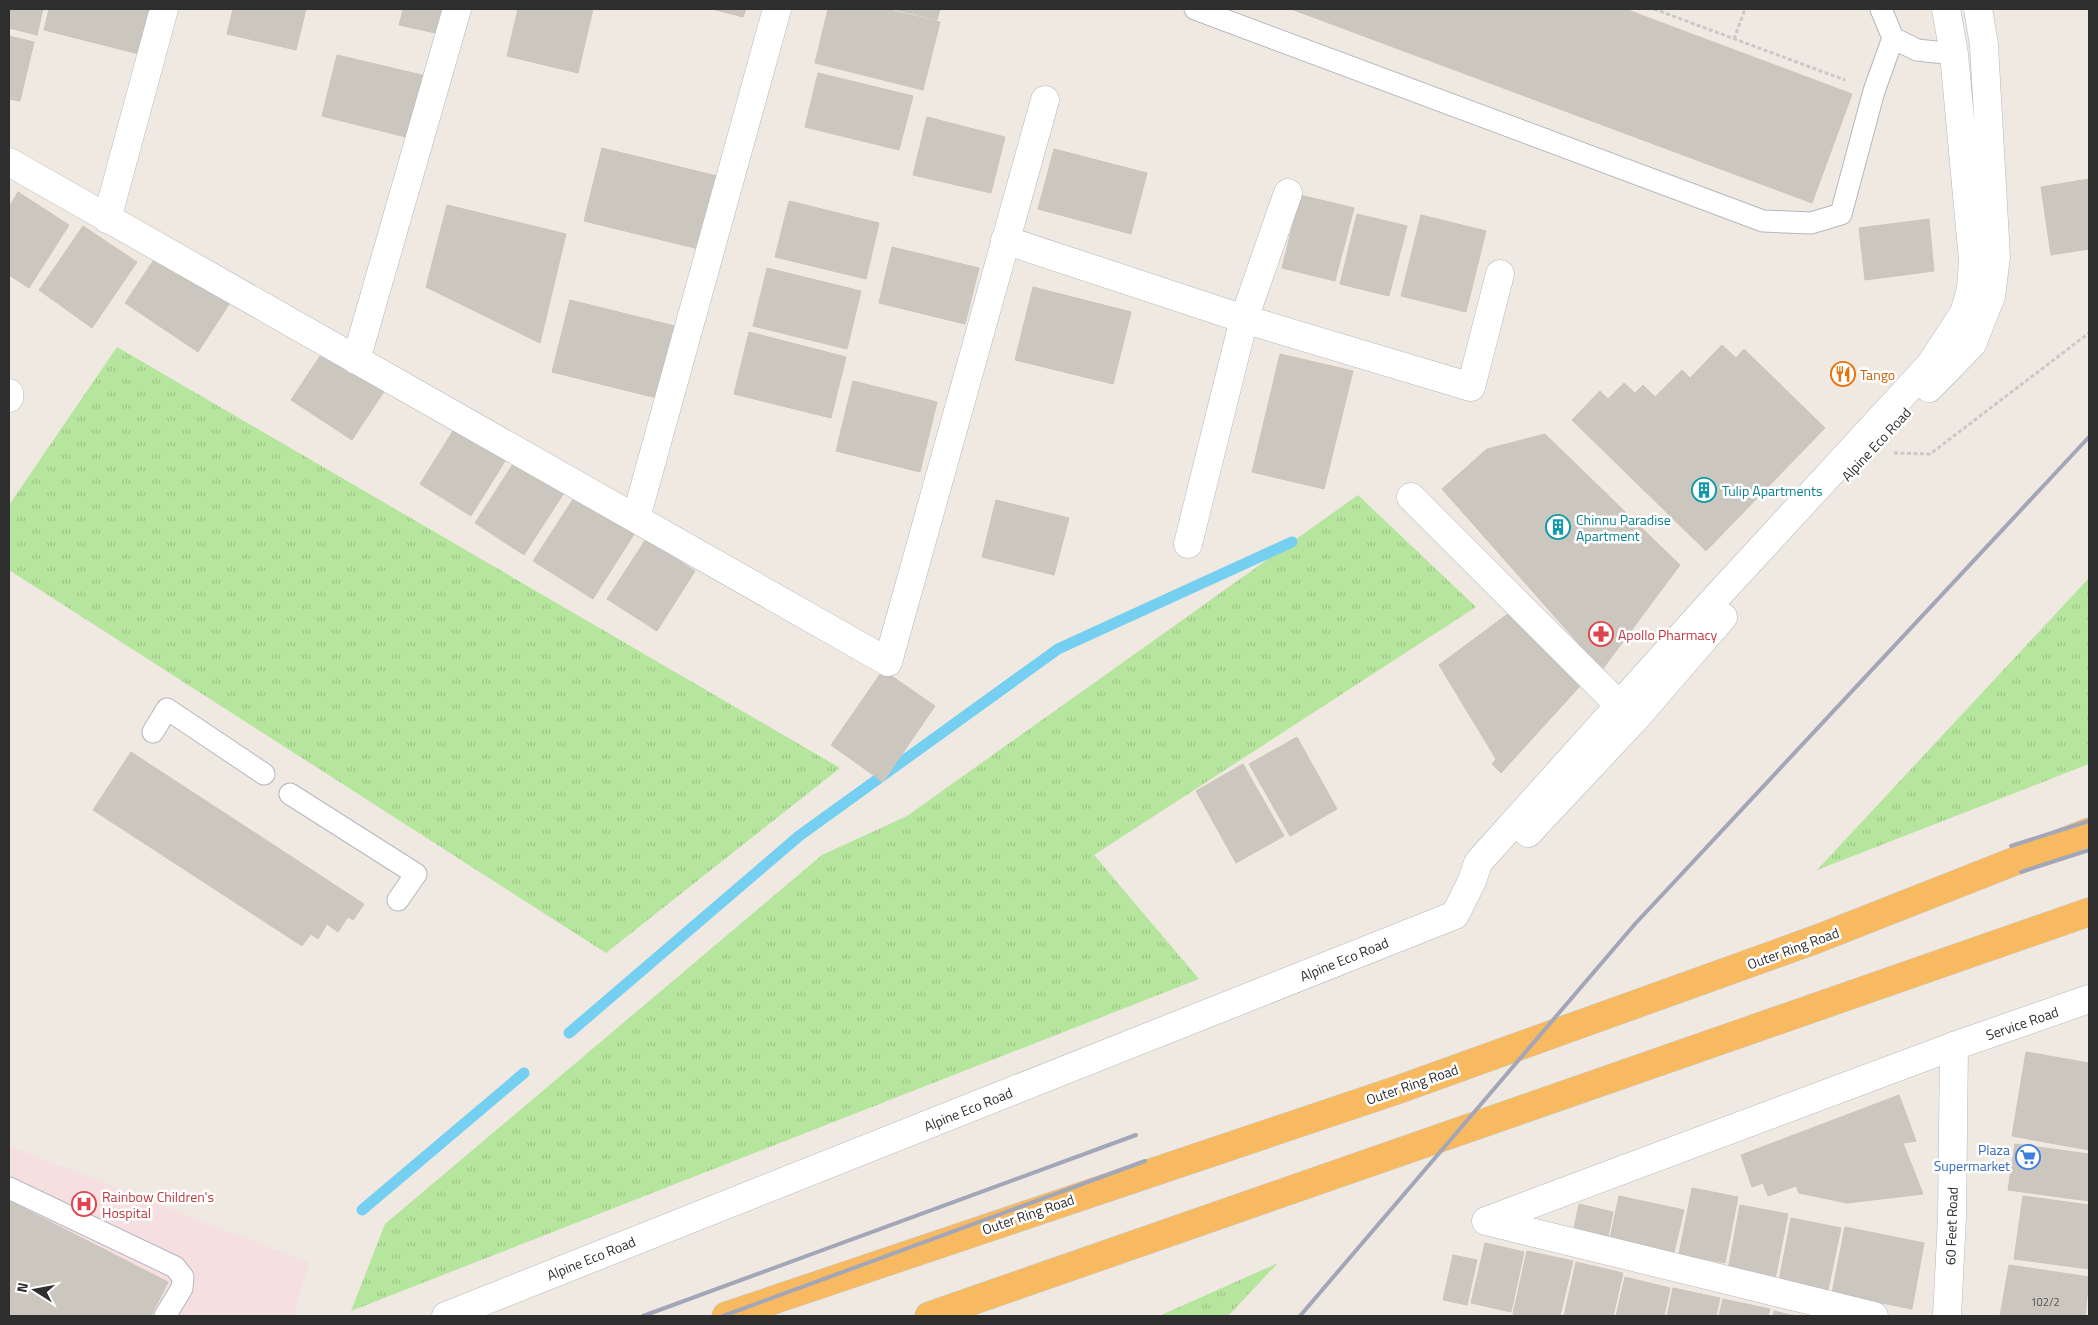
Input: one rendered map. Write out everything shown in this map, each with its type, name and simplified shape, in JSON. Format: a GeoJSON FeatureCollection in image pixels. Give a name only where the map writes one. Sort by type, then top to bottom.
{"type":"FeatureCollection","features":[{"type":"Feature","properties":{"kind":"highway","name":"Outer Ring Road"},"geometry":{"type":"LineString","coordinates":[[726,1316],[1400,1089],[1818,940],[2089,832]]}},
{"type":"Feature","properties":{"kind":"highway"},"geometry":{"type":"LineString","coordinates":[[929,1316],[2089,912]]}},
{"type":"Feature","properties":{"kind":"street"},"geometry":{"type":"LineString","coordinates":[[107,218],[164,9]]}},
{"type":"Feature","properties":{"kind":"street"},"geometry":{"type":"LineString","coordinates":[[356,360],[457,9]]}},
{"type":"Feature","properties":{"kind":"street"},"geometry":{"type":"LineString","coordinates":[[636,518],[777,9]]}},
{"type":"Feature","properties":{"kind":"street","name":"Alpine Eco Road"},"geometry":{"type":"LineString","coordinates":[[1626,712],[1930,365],[1964,313],[1971,288],[1973,260],[1954,54],[1946,9]]}},
{"type":"Feature","properties":{"kind":"street","name":"Alpine Eco Road"},"geometry":{"type":"LineString","coordinates":[[446,1316],[1455,916],[1472,882],[1478,863],[1484,856],[1626,712],[1867,452],[1972,344],[1991,296],[1996,257],[1984,45],[1978,9]]}},
{"type":"Feature","properties":{"kind":"street"},"geometry":{"type":"LineString","coordinates":[[1954,54],[1984,45]]}},
{"type":"Feature","properties":{"kind":"street"},"geometry":{"type":"LineString","coordinates":[[9,162],[888,662],[1045,100]]}},
{"type":"Feature","properties":{"kind":"street"},"geometry":{"type":"LineString","coordinates":[[1188,544],[1244,318],[1288,193]]}},
{"type":"Feature","properties":{"kind":"street"},"geometry":{"type":"LineString","coordinates":[[1005,240],[1244,318],[1471,387],[1500,274]]}},
{"type":"Feature","properties":{"kind":"street"},"geometry":{"type":"LineString","coordinates":[[9,393],[9,398]]}},
{"type":"Feature","properties":{"kind":"street"},"geometry":{"type":"LineString","coordinates":[[1411,496],[1626,712]]}},
{"type":"Feature","properties":{"kind":"street","name":"Service Road"},"geometry":{"type":"LineString","coordinates":[[1874,1316],[1486,1221],[1954,1046],[2089,999]]}},
{"type":"Feature","properties":{"kind":"street","name":"60 Feet Road"},"geometry":{"type":"LineString","coordinates":[[1947,1316],[1952,1217],[1954,1046]]}},
{"type":"Feature","properties":{"kind":"lane"},"geometry":{"type":"LineString","coordinates":[[1195,9],[1763,221],[1811,223],[1840,214],[1874,91],[1893,38]]}},
{"type":"Feature","properties":{"kind":"lane"},"geometry":{"type":"LineString","coordinates":[[1881,9],[1893,38],[1917,50],[1954,54]]}},
{"type":"Feature","properties":{"kind":"lane"},"geometry":{"type":"LineString","coordinates":[[153,732],[167,709],[264,774]]}},
{"type":"Feature","properties":{"kind":"lane"},"geometry":{"type":"LineString","coordinates":[[290,794],[416,874],[398,900]]}},
{"type":"Feature","properties":{"kind":"lane"},"geometry":{"type":"LineString","coordinates":[[9,1188],[175,1267],[183,1277],[182,1288],[165,1316]]}},
{"type":"Feature","properties":{"kind":"path"},"geometry":{"type":"LineString","coordinates":[[1654,9],[1874,91]]}},
{"type":"Feature","properties":{"kind":"path"},"geometry":{"type":"LineString","coordinates":[[1734,39],[1744,9]]}},
{"type":"Feature","properties":{"kind":"path"},"geometry":{"type":"LineString","coordinates":[[1867,452],[1930,454],[2089,333]]}},
{"type":"Feature","properties":{"kind":"shaded area","name":"Rainbow Children's Hospital"},"geometry":{"type":"Polygon","coordinates":[[[9,1146],[309,1263],[293,1316],[9,1316],[9,1146]]]}},
{"type":"Feature","properties":{"kind":"green space"},"geometry":{"type":"Polygon","coordinates":[[[117,347],[840,768],[606,953],[9,570],[9,505],[117,347]]]}},
{"type":"Feature","properties":{"kind":"green space"},"geometry":{"type":"Polygon","coordinates":[[[1358,495],[1476,607],[1094,855],[1199,979],[351,1311],[385,1224],[822,855],[907,816],[1358,495]]]}},
{"type":"Feature","properties":{"kind":"green space"},"geometry":{"type":"Polygon","coordinates":[[[2089,578],[2089,764],[1817,870],[2089,578]]]}},
{"type":"Feature","properties":{"kind":"green space"},"geometry":{"type":"Polygon","coordinates":[[[1278,1263],[1228,1316],[1159,1316],[1278,1263]]]}},
{"type":"Feature","properties":{"kind":"building"},"geometry":{"type":"Polygon","coordinates":[[[9,9],[43,9],[37,35],[9,28],[9,9]]]}},
{"type":"Feature","properties":{"kind":"building"},"geometry":{"type":"Polygon","coordinates":[[[49,9],[155,9],[143,55],[44,30],[49,9]]]}},
{"type":"Feature","properties":{"kind":"building"},"geometry":{"type":"Polygon","coordinates":[[[233,9],[306,9],[296,50],[227,34],[233,9]]]}},
{"type":"Feature","properties":{"kind":"building"},"geometry":{"type":"Polygon","coordinates":[[[397,9],[446,9],[440,34],[399,25],[403,10],[397,9]]]}},
{"type":"Feature","properties":{"kind":"building"},"geometry":{"type":"Polygon","coordinates":[[[518,9],[593,9],[578,73],[507,56],[518,9]]]}},
{"type":"Feature","properties":{"kind":"building"},"geometry":{"type":"Polygon","coordinates":[[[712,9],[746,9],[743,17],[712,9]]]}},
{"type":"Feature","properties":{"kind":"building"},"geometry":{"type":"Polygon","coordinates":[[[828,9],[886,9],[940,22],[923,90],[815,63],[828,9]]]}},
{"type":"Feature","properties":{"kind":"building"},"geometry":{"type":"Polygon","coordinates":[[[893,9],[940,9],[937,20],[893,9]]]}},
{"type":"Feature","properties":{"kind":"building"},"geometry":{"type":"Polygon","coordinates":[[[1291,9],[1625,9],[1852,94],[1812,203],[1291,9]]]}},
{"type":"Feature","properties":{"kind":"building"},"geometry":{"type":"Polygon","coordinates":[[[9,36],[34,42],[20,101],[9,99],[9,36]]]}},
{"type":"Feature","properties":{"kind":"building"},"geometry":{"type":"Polygon","coordinates":[[[337,55],[426,76],[410,138],[322,116],[337,55]]]}},
{"type":"Feature","properties":{"kind":"building"},"geometry":{"type":"Polygon","coordinates":[[[818,73],[913,96],[899,150],[805,127],[818,73]]]}},
{"type":"Feature","properties":{"kind":"building"},"geometry":{"type":"Polygon","coordinates":[[[927,117],[1005,137],[991,193],[913,175],[927,117]]]}},
{"type":"Feature","properties":{"kind":"building"},"geometry":{"type":"Polygon","coordinates":[[[602,148],[717,176],[699,249],[584,221],[602,148]]]}},
{"type":"Feature","properties":{"kind":"building"},"geometry":{"type":"Polygon","coordinates":[[[1054,149],[1147,173],[1131,234],[1038,209],[1054,149]]]}},
{"type":"Feature","properties":{"kind":"building"},"geometry":{"type":"Polygon","coordinates":[[[2089,179],[2089,249],[2051,255],[2041,187],[2089,179]]]}},
{"type":"Feature","properties":{"kind":"building"},"geometry":{"type":"Polygon","coordinates":[[[18,192],[69,225],[29,288],[9,275],[9,207],[18,192]]]}},
{"type":"Feature","properties":{"kind":"building"},"geometry":{"type":"Polygon","coordinates":[[[1300,195],[1354,208],[1335,281],[1282,268],[1300,195]]]}},
{"type":"Feature","properties":{"kind":"building"},"geometry":{"type":"Polygon","coordinates":[[[789,201],[879,223],[866,279],[775,257],[789,201]]]}},
{"type":"Feature","properties":{"kind":"building"},"geometry":{"type":"Polygon","coordinates":[[[447,205],[566,234],[540,343],[426,287],[447,205]]]}},
{"type":"Feature","properties":{"kind":"building"},"geometry":{"type":"Polygon","coordinates":[[[1357,214],[1407,226],[1389,296],[1340,284],[1357,214]]]}},
{"type":"Feature","properties":{"kind":"building"},"geometry":{"type":"Polygon","coordinates":[[[1421,215],[1486,231],[1466,312],[1401,296],[1421,215]]]}},
{"type":"Feature","properties":{"kind":"building"},"geometry":{"type":"Polygon","coordinates":[[[1929,219],[1934,271],[1865,280],[1859,228],[1929,219]]]}},
{"type":"Feature","properties":{"kind":"building"},"geometry":{"type":"Polygon","coordinates":[[[83,226],[137,262],[92,328],[39,290],[83,226]]]}},
{"type":"Feature","properties":{"kind":"building"},"geometry":{"type":"Polygon","coordinates":[[[892,247],[979,268],[965,324],[879,303],[892,247]]]}},
{"type":"Feature","properties":{"kind":"building"},"geometry":{"type":"Polygon","coordinates":[[[157,255],[230,303],[198,352],[125,303],[157,255]]]}},
{"type":"Feature","properties":{"kind":"building"},"geometry":{"type":"Polygon","coordinates":[[[767,268],[861,291],[847,349],[753,326],[767,268]]]}},
{"type":"Feature","properties":{"kind":"building"},"geometry":{"type":"Polygon","coordinates":[[[1033,287],[1131,312],[1113,384],[1015,360],[1033,287]]]}},
{"type":"Feature","properties":{"kind":"building"},"geometry":{"type":"Polygon","coordinates":[[[570,300],[683,328],[665,400],[552,372],[570,300]]]}},
{"type":"Feature","properties":{"kind":"building"},"geometry":{"type":"Polygon","coordinates":[[[749,332],[846,357],[831,418],[734,394],[749,332]]]}},
{"type":"Feature","properties":{"kind":"building","name":"Tulip Apartments"},"geometry":{"type":"Polygon","coordinates":[[[1722,345],[1736,358],[1744,349],[1825,428],[1706,551],[1572,420],[1600,391],[1608,399],[1624,383],[1635,393],[1643,385],[1655,397],[1682,370],[1690,378],[1722,345]]]}},
{"type":"Feature","properties":{"kind":"building"},"geometry":{"type":"Polygon","coordinates":[[[324,350],[385,390],[352,440],[291,400],[324,350]]]}},
{"type":"Feature","properties":{"kind":"building"},"geometry":{"type":"Polygon","coordinates":[[[1280,354],[1353,371],[1324,489],[1252,472],[1280,354]]]}},
{"type":"Feature","properties":{"kind":"building"},"geometry":{"type":"Polygon","coordinates":[[[853,381],[937,402],[920,472],[836,451],[853,381]]]}},
{"type":"Feature","properties":{"kind":"building"},"geometry":{"type":"Polygon","coordinates":[[[456,426],[507,458],[471,516],[420,484],[456,426]]]}},
{"type":"Feature","properties":{"kind":"building","name":"Chinnu Paradise Apartment"},"geometry":{"type":"Polygon","coordinates":[[[1545,434],[1680,565],[1602,670],[1442,489],[1487,449],[1545,434]]]}},
{"type":"Feature","properties":{"kind":"building"},"geometry":{"type":"Polygon","coordinates":[[[515,461],[564,493],[524,555],[475,523],[515,461]]]}},
{"type":"Feature","properties":{"kind":"building"},"geometry":{"type":"Polygon","coordinates":[[[577,493],[636,531],[593,599],[533,561],[577,493]]]}},
{"type":"Feature","properties":{"kind":"building"},"geometry":{"type":"Polygon","coordinates":[[[996,500],[1069,518],[1054,575],[982,557],[996,500]]]}},
{"type":"Feature","properties":{"kind":"building"},"geometry":{"type":"Polygon","coordinates":[[[646,539],[695,571],[657,631],[607,599],[646,539]]]}},
{"type":"Feature","properties":{"kind":"building"},"geometry":{"type":"Polygon","coordinates":[[[1509,613],[1581,685],[1501,773],[1492,764],[1496,759],[1439,665],[1509,613]]]}},
{"type":"Feature","properties":{"kind":"building"},"geometry":{"type":"Polygon","coordinates":[[[883,670],[935,706],[883,782],[831,745],[883,670]]]}},
{"type":"Feature","properties":{"kind":"building"},"geometry":{"type":"Polygon","coordinates":[[[1297,737],[1337,809],[1290,836],[1249,764],[1297,737]]]}},
{"type":"Feature","properties":{"kind":"building"},"geometry":{"type":"Polygon","coordinates":[[[131,752],[364,904],[353,920],[348,917],[338,932],[327,924],[318,939],[311,934],[302,946],[93,810],[131,752]]]}},
{"type":"Feature","properties":{"kind":"building"},"geometry":{"type":"Polygon","coordinates":[[[1243,764],[1284,836],[1236,863],[1196,791],[1243,764]]]}},
{"type":"Feature","properties":{"kind":"building"},"geometry":{"type":"Polygon","coordinates":[[[2026,1052],[2089,1063],[2089,1150],[2012,1136],[2026,1052]]]}},
{"type":"Feature","properties":{"kind":"building"},"geometry":{"type":"Polygon","coordinates":[[[1899,1095],[1916,1141],[1903,1143],[1923,1194],[1847,1203],[1799,1193],[1796,1186],[1768,1196],[1763,1183],[1752,1187],[1741,1155],[1899,1095]]]}},
{"type":"Feature","properties":{"kind":"building"},"geometry":{"type":"Polygon","coordinates":[[[2015,1144],[2089,1154],[2089,1201],[2008,1190],[2015,1144]]]}},
{"type":"Feature","properties":{"kind":"building"},"geometry":{"type":"Polygon","coordinates":[[[1692,1188],[1738,1197],[1725,1263],[1679,1254],[1692,1188]]]}},
{"type":"Feature","properties":{"kind":"building"},"geometry":{"type":"Polygon","coordinates":[[[1619,1196],[1684,1210],[1674,1252],[1610,1238],[1619,1196]]]}},
{"type":"Feature","properties":{"kind":"building"},"geometry":{"type":"Polygon","coordinates":[[[2023,1196],[2089,1205],[2089,1269],[2014,1259],[2023,1196]]]}},
{"type":"Feature","properties":{"kind":"building"},"geometry":{"type":"Polygon","coordinates":[[[9,1201],[168,1282],[151,1316],[9,1316],[9,1201]]]}},
{"type":"Feature","properties":{"kind":"building"},"geometry":{"type":"Polygon","coordinates":[[[1579,1204],[1613,1212],[1607,1241],[1573,1233],[1579,1204]]]}},
{"type":"Feature","properties":{"kind":"building"},"geometry":{"type":"Polygon","coordinates":[[[1740,1205],[1788,1214],[1775,1279],[1728,1270],[1740,1205]]]}},
{"type":"Feature","properties":{"kind":"building"},"geometry":{"type":"Polygon","coordinates":[[[1791,1218],[1841,1228],[1828,1290],[1779,1281],[1791,1218]]]}},
{"type":"Feature","properties":{"kind":"building"},"geometry":{"type":"Polygon","coordinates":[[[1845,1227],[1924,1243],[1912,1309],[1832,1293],[1845,1227]]]}},
{"type":"Feature","properties":{"kind":"building"},"geometry":{"type":"Polygon","coordinates":[[[1485,1243],[1524,1252],[1511,1312],[1471,1303],[1485,1243]]]}},
{"type":"Feature","properties":{"kind":"building"},"geometry":{"type":"Polygon","coordinates":[[[1527,1251],[1573,1261],[1560,1316],[1521,1316],[1513,1314],[1527,1251]]]}},
{"type":"Feature","properties":{"kind":"building"},"geometry":{"type":"Polygon","coordinates":[[[1453,1255],[1477,1260],[1467,1305],[1443,1300],[1453,1255]]]}},
{"type":"Feature","properties":{"kind":"building"},"geometry":{"type":"Polygon","coordinates":[[[1576,1262],[1623,1273],[1613,1316],[1564,1316],[1576,1262]]]}},
{"type":"Feature","properties":{"kind":"building"},"geometry":{"type":"Polygon","coordinates":[[[2009,1265],[2089,1277],[2085,1316],[2000,1316],[2009,1265]]]}},
{"type":"Feature","properties":{"kind":"building"},"geometry":{"type":"Polygon","coordinates":[[[1625,1277],[1670,1288],[1664,1316],[1616,1316],[1625,1277]]]}},
{"type":"Feature","properties":{"kind":"building"},"geometry":{"type":"Polygon","coordinates":[[[1673,1288],[1720,1298],[1716,1316],[1667,1316],[1673,1288]]]}},
{"type":"Feature","properties":{"kind":"building"},"geometry":{"type":"Polygon","coordinates":[[[1723,1299],[1770,1309],[1768,1316],[1719,1316],[1723,1299]]]}},
{"type":"Feature","properties":{"kind":"building"},"geometry":{"type":"Polygon","coordinates":[[[1774,1311],[1795,1316],[1773,1316],[1774,1311]]]}},
{"type":"Feature","properties":{"kind":"waterway"},"geometry":{"type":"LineString","coordinates":[[569,1033],[799,836],[1058,649],[1292,542]]}},
{"type":"Feature","properties":{"kind":"waterway"},"geometry":{"type":"LineString","coordinates":[[362,1210],[524,1073]]}},
{"type":"Feature","properties":{"kind":"railway"},"geometry":{"type":"LineString","coordinates":[[1300,1316],[1635,924],[2089,437]]}},
{"type":"Feature","properties":{"kind":"railway"},"geometry":{"type":"LineString","coordinates":[[2011,846],[2089,821]]}},
{"type":"Feature","properties":{"kind":"railway"},"geometry":{"type":"LineString","coordinates":[[2021,872],[2089,850]]}},
{"type":"Feature","properties":{"kind":"railway"},"geometry":{"type":"LineString","coordinates":[[643,1316],[1136,1135]]}},
{"type":"Feature","properties":{"kind":"railway"},"geometry":{"type":"LineString","coordinates":[[723,1316],[1145,1161]]}},
{"type":"Feature","properties":{"kind":"place","name":"Tango"},"geometry":{"type":"Point","coordinates":[1843,374]}},
{"type":"Feature","properties":{"kind":"place","name":"Tulip Apartments"},"geometry":{"type":"Point","coordinates":[1704,490]}},
{"type":"Feature","properties":{"kind":"place","name":"Chinnu Paradise Apartment"},"geometry":{"type":"Point","coordinates":[1558,527]}},
{"type":"Feature","properties":{"kind":"place","name":"Apollo Pharmacy"},"geometry":{"type":"Point","coordinates":[1601,634]}},
{"type":"Feature","properties":{"kind":"place","name":"Plaza Supermarket"},"geometry":{"type":"Point","coordinates":[2028,1157]}},
{"type":"Feature","properties":{"kind":"place","name":"Rainbow Children's Hospital"},"geometry":{"type":"Point","coordinates":[84,1204]}}]}
